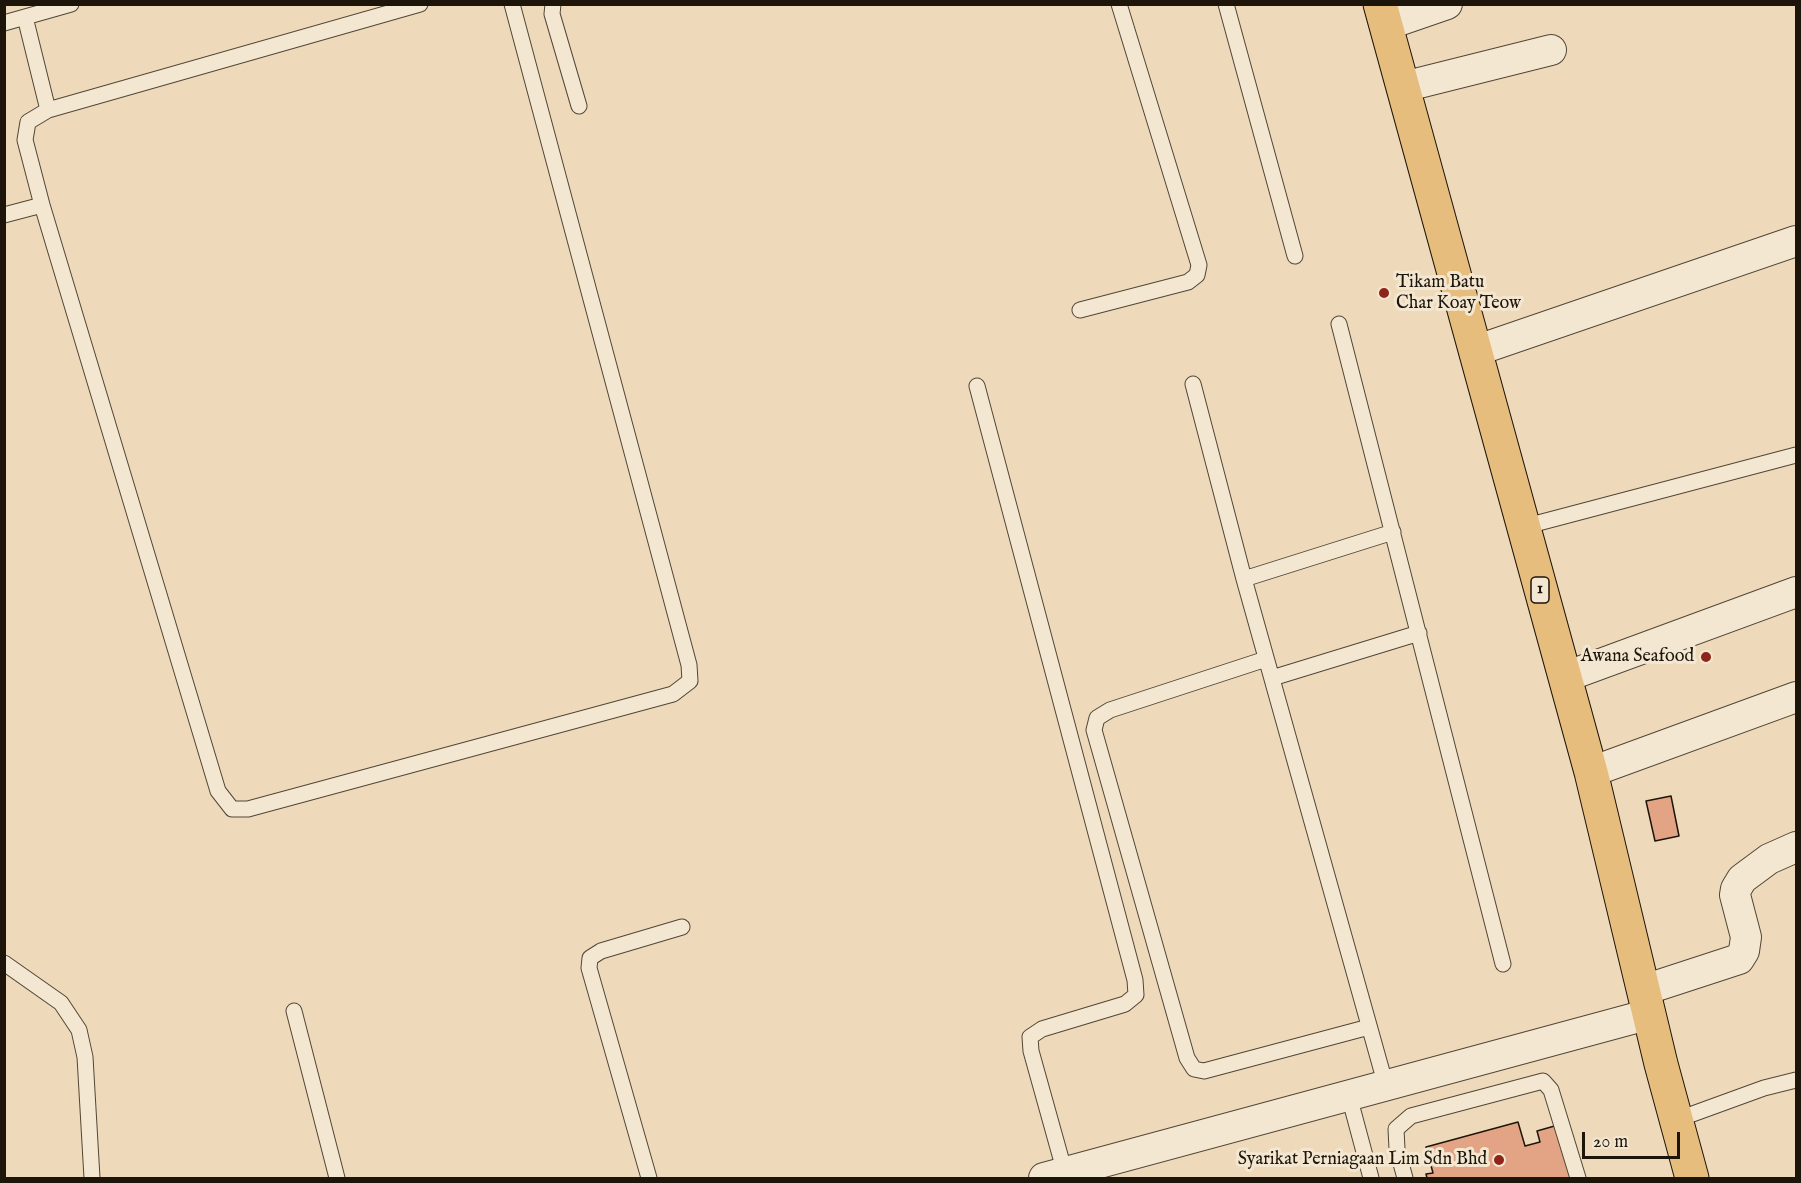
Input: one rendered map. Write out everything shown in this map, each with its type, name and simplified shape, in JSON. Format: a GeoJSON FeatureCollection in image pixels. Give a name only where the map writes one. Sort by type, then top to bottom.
{"type":"FeatureCollection","features":[{"type":"Feature","properties":{"kind":"main road","name":"1"},"geometry":{"type":"LineString","coordinates":[[1383,15],[1591,772],[1692,1179]]}},
{"type":"Feature","properties":{"kind":"street"},"geometry":{"type":"LineString","coordinates":[[1383,15],[1447,4]]}},
{"type":"Feature","properties":{"kind":"street"},"geometry":{"type":"LineString","coordinates":[[1403,87],[1551,50]]}},
{"type":"Feature","properties":{"kind":"street"},"geometry":{"type":"LineString","coordinates":[[1475,351],[1797,241]]}},
{"type":"Feature","properties":{"kind":"street"},"geometry":{"type":"LineString","coordinates":[[1564,677],[1797,592]]}},
{"type":"Feature","properties":{"kind":"street"},"geometry":{"type":"LineString","coordinates":[[1591,772],[1797,697]]}},
{"type":"Feature","properties":{"kind":"street"},"geometry":{"type":"LineString","coordinates":[[1054,1176],[1386,1086],[1647,1002],[1739,959],[1744,951],[1746,937],[1735,895],[1736,889],[1742,879],[1769,859],[1797,847]]}},
{"type":"Feature","properties":{"kind":"lane"},"geometry":{"type":"LineString","coordinates":[[4,22],[71,4]]}},
{"type":"Feature","properties":{"kind":"lane"},"geometry":{"type":"LineString","coordinates":[[420,4],[48,110],[28,122],[25,140],[42,205],[218,790],[232,809],[248,809],[673,694],[690,681],[690,665],[512,4]]}},
{"type":"Feature","properties":{"kind":"lane"},"geometry":{"type":"LineString","coordinates":[[553,4],[552,14],[579,106]]}},
{"type":"Feature","properties":{"kind":"lane"},"geometry":{"type":"LineString","coordinates":[[1080,310],[1188,282],[1197,275],[1199,265],[1119,4]]}},
{"type":"Feature","properties":{"kind":"lane"},"geometry":{"type":"LineString","coordinates":[[1226,4],[1295,256]]}},
{"type":"Feature","properties":{"kind":"lane"},"geometry":{"type":"LineString","coordinates":[[25,17],[48,110]]}},
{"type":"Feature","properties":{"kind":"lane"},"geometry":{"type":"LineString","coordinates":[[4,215],[42,205]]}},
{"type":"Feature","properties":{"kind":"lane"},"geometry":{"type":"LineString","coordinates":[[1339,324],[1503,964]]}},
{"type":"Feature","properties":{"kind":"lane"},"geometry":{"type":"LineString","coordinates":[[1193,384],[1244,579],[1386,1086]]}},
{"type":"Feature","properties":{"kind":"lane"},"geometry":{"type":"LineString","coordinates":[[976,386],[1135,980],[1136,995],[1125,1004],[1042,1029],[1030,1037],[1054,1176]]}},
{"type":"Feature","properties":{"kind":"lane"},"geometry":{"type":"LineString","coordinates":[[1523,527],[1797,455]]}},
{"type":"Feature","properties":{"kind":"lane"},"geometry":{"type":"LineString","coordinates":[[1244,579],[1393,532]]}},
{"type":"Feature","properties":{"kind":"lane"},"geometry":{"type":"LineString","coordinates":[[1272,678],[1419,633]]}},
{"type":"Feature","properties":{"kind":"lane"},"geometry":{"type":"LineString","coordinates":[[1266,658],[1110,710],[1097,718],[1094,730],[1187,1059],[1194,1069],[1204,1071],[1369,1027]]}},
{"type":"Feature","properties":{"kind":"lane"},"geometry":{"type":"LineString","coordinates":[[649,1179],[589,968],[590,958],[601,951],[682,927]]}},
{"type":"Feature","properties":{"kind":"lane"},"geometry":{"type":"LineString","coordinates":[[4,963],[60,1003],[79,1030],[85,1057],[92,1179]]}},
{"type":"Feature","properties":{"kind":"lane"},"geometry":{"type":"LineString","coordinates":[[294,1011],[337,1179]]}},
{"type":"Feature","properties":{"kind":"lane"},"geometry":{"type":"LineString","coordinates":[[1676,1120],[1764,1088],[1797,1080]]}},
{"type":"Feature","properties":{"kind":"lane"},"geometry":{"type":"LineString","coordinates":[[1405,1179],[1397,1149],[1396,1129],[1411,1116],[1543,1081],[1551,1090],[1578,1179]]}},
{"type":"Feature","properties":{"kind":"lane"},"geometry":{"type":"LineString","coordinates":[[1349,1096],[1371,1179]]}},
{"type":"Feature","properties":{"kind":"building"},"geometry":{"type":"Polygon","coordinates":[[[1671,796],[1679,836],[1655,841],[1646,801],[1671,796]]]}},
{"type":"Feature","properties":{"kind":"building","name":"Syarikat Perniagaan Lim Sdn Bhd"},"geometry":{"type":"Polygon","coordinates":[[[1518,1122],[1525,1146],[1540,1142],[1537,1131],[1558,1125],[1573,1178],[1427,1178],[1426,1174],[1433,1173],[1426,1147],[1518,1122]]]}},
{"type":"Feature","properties":{"kind":"place","name":"Tikam Batu Char Koay Teow"},"geometry":{"type":"Point","coordinates":[1384,293]}},
{"type":"Feature","properties":{"kind":"place","name":"Awana Seafood"},"geometry":{"type":"Point","coordinates":[1706,657]}},
{"type":"Feature","properties":{"kind":"place","name":"Syarikat Perniagaan Lim Sdn Bhd"},"geometry":{"type":"Point","coordinates":[1499,1160]}}]}
